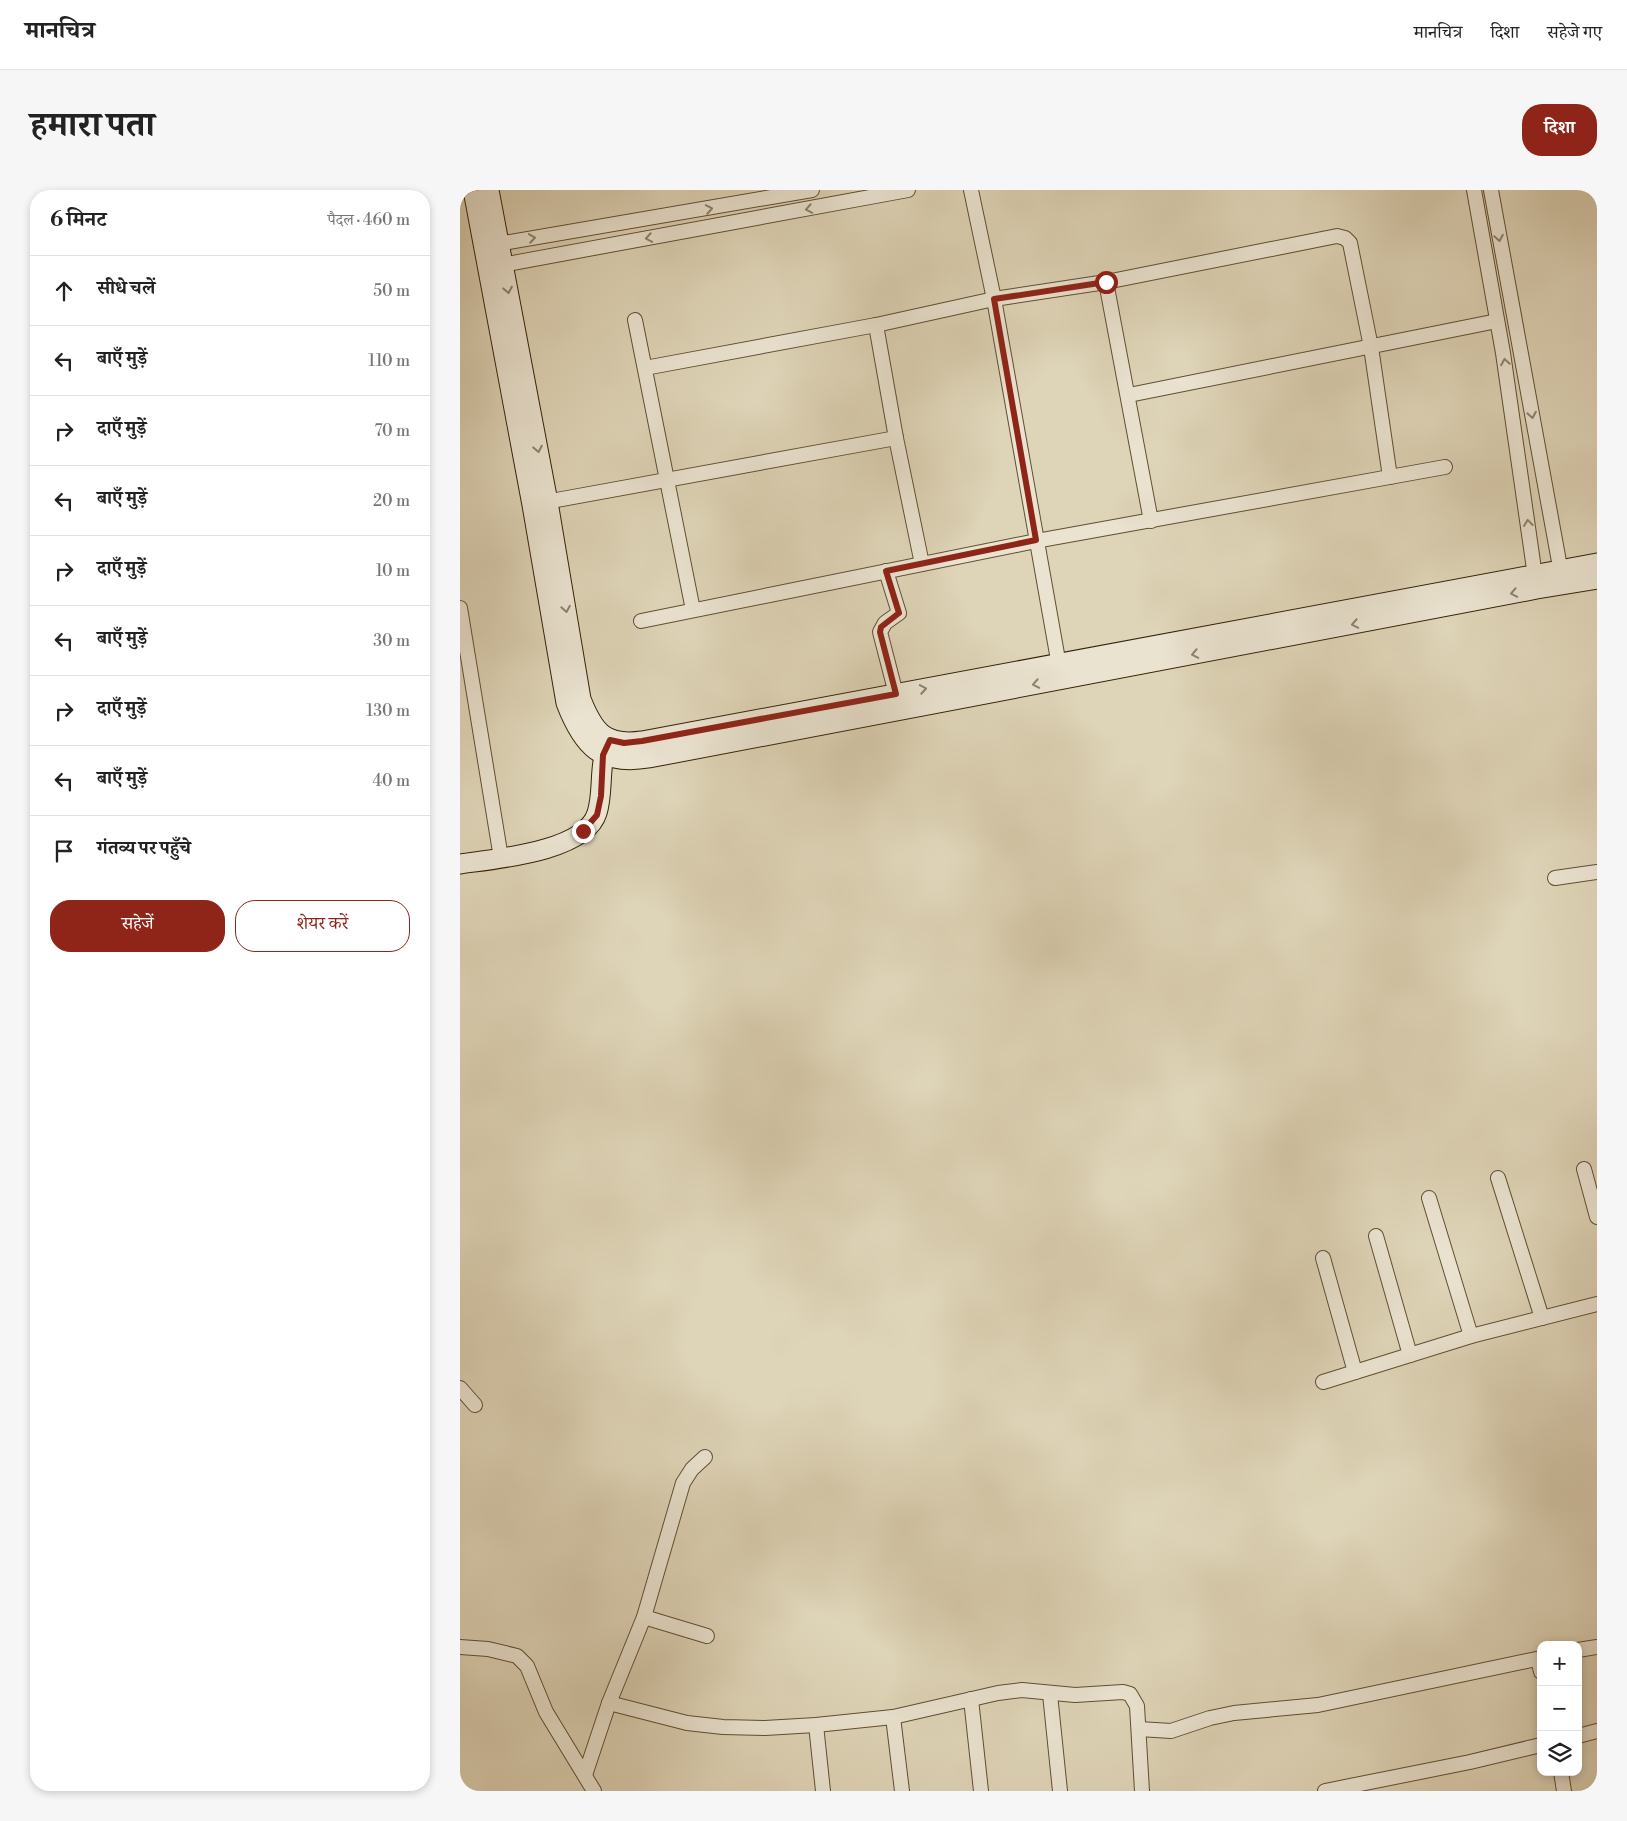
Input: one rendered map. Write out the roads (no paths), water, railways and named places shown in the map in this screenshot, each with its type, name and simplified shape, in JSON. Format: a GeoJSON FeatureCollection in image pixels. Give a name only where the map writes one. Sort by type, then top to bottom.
{"type":"FeatureCollection","features":[{"type":"Feature","properties":{"kind":"street"},"geometry":{"type":"LineString","coordinates":[[473,190],[491,245],[540,503],[581,699],[588,717],[607,748],[619,760],[650,758],[1060,672],[1536,581],[1595,573]]}},
{"type":"Feature","properties":{"kind":"street"},"geometry":{"type":"LineString","coordinates":[[489,190],[491,245]]}},
{"type":"Feature","properties":{"kind":"street"},"geometry":{"type":"LineString","coordinates":[[491,245],[812,190]]}},
{"type":"Feature","properties":{"kind":"street"},"geometry":{"type":"LineString","coordinates":[[495,266],[908,190]]}},
{"type":"Feature","properties":{"kind":"street"},"geometry":{"type":"LineString","coordinates":[[971,190],[994,299],[1060,672]]}},
{"type":"Feature","properties":{"kind":"street"},"geometry":{"type":"LineString","coordinates":[[1474,190],[1497,321],[1536,581]]}},
{"type":"Feature","properties":{"kind":"street"},"geometry":{"type":"LineString","coordinates":[[1491,190],[1562,577]]}},
{"type":"Feature","properties":{"kind":"street"},"geometry":{"type":"LineString","coordinates":[[645,368],[876,325],[994,299],[1106,282],[1337,236],[1345,238],[1350,243],[1371,347],[1390,477]]}},
{"type":"Feature","properties":{"kind":"street"},"geometry":{"type":"LineString","coordinates":[[1106,282],[1129,395],[1151,521]]}},
{"type":"Feature","properties":{"kind":"street"},"geometry":{"type":"LineString","coordinates":[[635,320],[693,610]]}},
{"type":"Feature","properties":{"kind":"street"},"geometry":{"type":"LineString","coordinates":[[1129,395],[1497,321]]}},
{"type":"Feature","properties":{"kind":"street"},"geometry":{"type":"LineString","coordinates":[[876,325],[896,438],[922,564]]}},
{"type":"Feature","properties":{"kind":"street"},"geometry":{"type":"LineString","coordinates":[[540,503],[896,438]]}},
{"type":"Feature","properties":{"kind":"street"},"geometry":{"type":"LineString","coordinates":[[641,621],[1036,540],[1151,521],[1444,466]]}},
{"type":"Feature","properties":{"kind":"street"},"geometry":{"type":"LineString","coordinates":[[886,571],[899,613],[881,627],[880,632],[896,694]]}},
{"type":"Feature","properties":{"kind":"street"},"geometry":{"type":"LineString","coordinates":[[460,608],[501,858]]}},
{"type":"Feature","properties":{"kind":"street"},"geometry":{"type":"LineString","coordinates":[[607,748],[624,743],[896,694],[1060,672]]}},
{"type":"Feature","properties":{"kind":"street"},"geometry":{"type":"LineString","coordinates":[[460,864],[551,849],[583,831],[597,815],[607,748]]}},
{"type":"Feature","properties":{"kind":"street"},"geometry":{"type":"LineString","coordinates":[[1555,878],[1597,872]]}},
{"type":"Feature","properties":{"kind":"street"},"geometry":{"type":"LineString","coordinates":[[1584,1169],[1597,1217]]}},
{"type":"Feature","properties":{"kind":"street"},"geometry":{"type":"LineString","coordinates":[[1498,1178],[1542,1318]]}},
{"type":"Feature","properties":{"kind":"street"},"geometry":{"type":"LineString","coordinates":[[1430,1198],[1471,1336]]}},
{"type":"Feature","properties":{"kind":"street"},"geometry":{"type":"LineString","coordinates":[[1376,1236],[1410,1355]]}},
{"type":"Feature","properties":{"kind":"street"},"geometry":{"type":"LineString","coordinates":[[1323,1258],[1355,1372]]}},
{"type":"Feature","properties":{"kind":"street"},"geometry":{"type":"LineString","coordinates":[[1323,1382],[1471,1336],[1597,1304]]}},
{"type":"Feature","properties":{"kind":"street"},"geometry":{"type":"LineString","coordinates":[[460,1388],[474,1404]]}},
{"type":"Feature","properties":{"kind":"street"},"geometry":{"type":"LineString","coordinates":[[585,1775],[609,1703],[644,1617],[683,1483],[692,1470],[705,1457]]}},
{"type":"Feature","properties":{"kind":"street"},"geometry":{"type":"LineString","coordinates":[[644,1617],[707,1636]]}},
{"type":"Feature","properties":{"kind":"street"},"geometry":{"type":"LineString","coordinates":[[1582,1649],[1597,1646]]}},
{"type":"Feature","properties":{"kind":"street"},"geometry":{"type":"LineString","coordinates":[[460,1647],[488,1649],[517,1656],[527,1666],[546,1712],[594,1791]]}},
{"type":"Feature","properties":{"kind":"street"},"geometry":{"type":"LineString","coordinates":[[1139,1729],[1171,1731],[1210,1718],[1234,1713],[1318,1705],[1537,1664]]}},
{"type":"Feature","properties":{"kind":"street"},"geometry":{"type":"LineString","coordinates":[[609,1703],[687,1723],[723,1727],[816,1725],[893,1717],[998,1693],[1022,1690],[1050,1694],[1123,1692],[1130,1694],[1137,1706],[1142,1791]]}},
{"type":"Feature","properties":{"kind":"street"},"geometry":{"type":"LineString","coordinates":[[1050,1694],[1060,1791]]}},
{"type":"Feature","properties":{"kind":"street"},"geometry":{"type":"LineString","coordinates":[[971,1699],[981,1791]]}},
{"type":"Feature","properties":{"kind":"street"},"geometry":{"type":"LineString","coordinates":[[893,1717],[902,1791]]}},
{"type":"Feature","properties":{"kind":"street"},"geometry":{"type":"LineString","coordinates":[[816,1725],[823,1791]]}},
{"type":"Feature","properties":{"kind":"street"},"geometry":{"type":"LineString","coordinates":[[1582,1735],[1597,1731]]}},
{"type":"Feature","properties":{"kind":"street"},"geometry":{"type":"LineString","coordinates":[[1326,1791],[1371,1787],[1537,1746]]}},
{"type":"Feature","properties":{"kind":"street"},"geometry":{"type":"LineString","coordinates":[[1561,1776],[1564,1791]]}}]}
